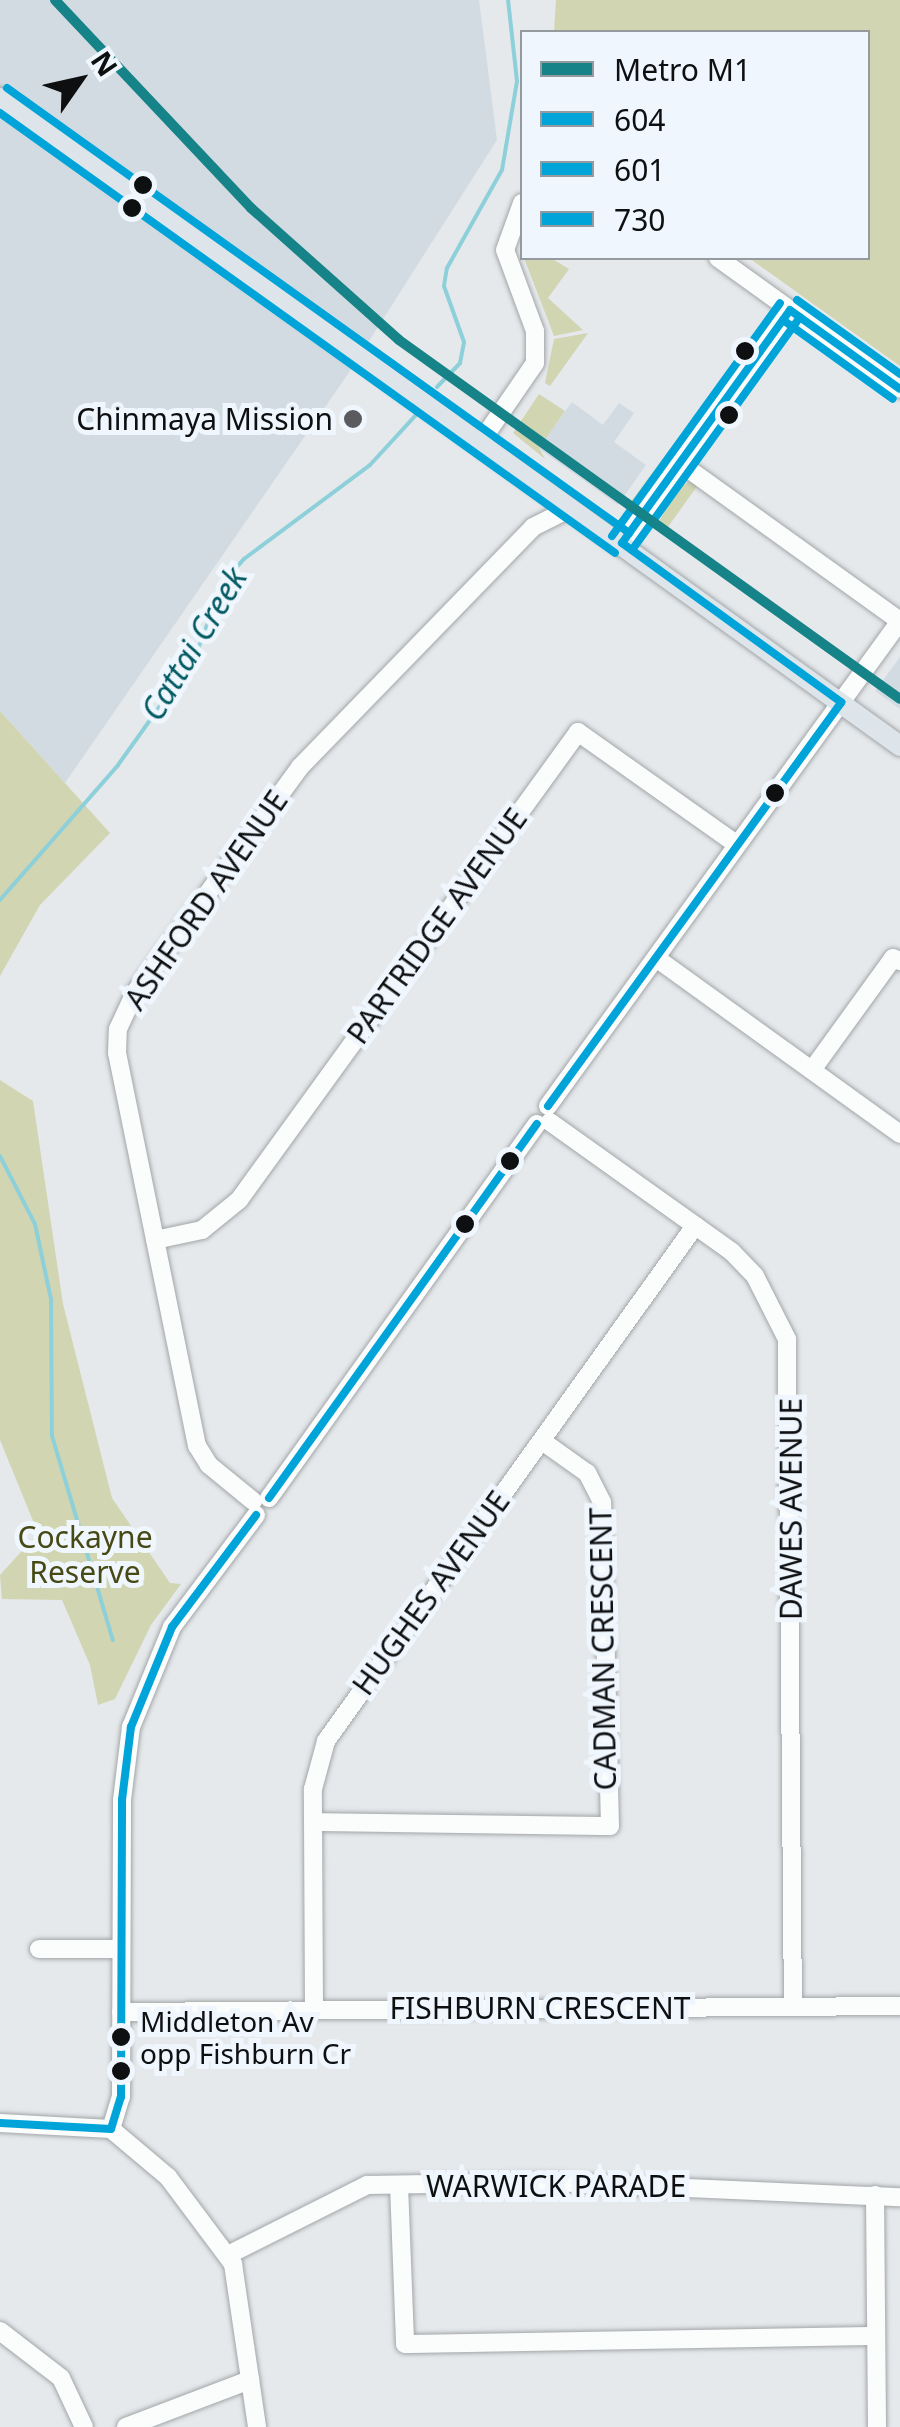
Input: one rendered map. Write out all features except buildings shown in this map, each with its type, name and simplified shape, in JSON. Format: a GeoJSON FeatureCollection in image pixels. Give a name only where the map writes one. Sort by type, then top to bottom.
{"type":"FeatureCollection","features":[{"type":"Feature","properties":{"kind":"main road"},"geometry":{"type":"LineString","coordinates":[[0,98],[900,746]]}},
{"type":"Feature","properties":{"kind":"street"},"geometry":{"type":"LineString","coordinates":[[480,442],[535,363],[535,331],[505,250],[520,209]]}},
{"type":"Feature","properties":{"kind":"street"},"geometry":{"type":"LineString","coordinates":[[721,260],[900,389]]}},
{"type":"Feature","properties":{"kind":"street"},"geometry":{"type":"LineString","coordinates":[[622,544],[790,310]]}},
{"type":"Feature","properties":{"kind":"street"},"geometry":{"type":"LineString","coordinates":[[112,2129],[121,2097],[124,1764],[141,1690],[172,1627],[545,1117],[736,844],[900,621],[680,463]]}},
{"type":"Feature","properties":{"kind":"street","name":"ASHFORD AVENUE"},"geometry":{"type":"LineString","coordinates":[[260,1505],[209,1465],[197,1446],[117,1053],[125,1012],[300,767],[533,527],[571,508]]}},
{"type":"Feature","properties":{"kind":"street","name":"PARTRIDGE AVENUE"},"geometry":{"type":"LineString","coordinates":[[155,1240],[202,1230],[239,1200],[578,732],[736,844]]}},
{"type":"Feature","properties":{"kind":"street"},"geometry":{"type":"LineString","coordinates":[[656,958],[900,1134]]}},
{"type":"Feature","properties":{"kind":"street"},"geometry":{"type":"LineString","coordinates":[[812,1070],[894,958],[900,961]]}},
{"type":"Feature","properties":{"kind":"street","name":"DAWES AVENUE"},"geometry":{"type":"LineString","coordinates":[[545,1117],[696,1226],[755,1276],[787,1339],[793,2007]]}},
{"type":"Feature","properties":{"kind":"street","name":"HUGHES AVENUE"},"geometry":{"type":"LineString","coordinates":[[314,2010],[315,1770],[326,1741],[696,1226]]}},
{"type":"Feature","properties":{"kind":"street","name":"CADMAN CRESCENT"},"geometry":{"type":"LineString","coordinates":[[313,1822],[610,1826],[602,1502],[586,1473],[542,1441]]}},
{"type":"Feature","properties":{"kind":"street"},"geometry":{"type":"LineString","coordinates":[[39,1948],[120,1949]]}},
{"type":"Feature","properties":{"kind":"street","name":"FISHBURN CRESCENT"},"geometry":{"type":"LineString","coordinates":[[121,2012],[900,2006]]}},
{"type":"Feature","properties":{"kind":"street"},"geometry":{"type":"LineString","coordinates":[[0,2123],[112,2129],[141,2148],[228,2255],[258,2427]]}},
{"type":"Feature","properties":{"kind":"street","name":"WARWICK PARADE"},"geometry":{"type":"LineString","coordinates":[[228,2255],[367,2186],[551,2182],[900,2197]]}},
{"type":"Feature","properties":{"kind":"street"},"geometry":{"type":"LineString","coordinates":[[400,2185],[398,2347],[874,2336]]}},
{"type":"Feature","properties":{"kind":"street"},"geometry":{"type":"LineString","coordinates":[[875,2195],[877,2427]]}},
{"type":"Feature","properties":{"kind":"street"},"geometry":{"type":"LineString","coordinates":[[0,2330],[61,2378],[84,2427]]}},
{"type":"Feature","properties":{"kind":"street"},"geometry":{"type":"LineString","coordinates":[[126,2427],[250,2380]]}},
{"type":"Feature","properties":{"kind":"shaded area"},"geometry":{"type":"Polygon","coordinates":[[[0,0],[479,0],[497,140],[350,371],[65,783],[0,711],[0,0]]]}},
{"type":"Feature","properties":{"kind":"shaded area"},"geometry":{"type":"Polygon","coordinates":[[[572,402],[603,425],[619,403],[634,413],[614,442],[646,465],[618,505],[538,448],[572,402]]]}},
{"type":"Feature","properties":{"kind":"shaded area"},"geometry":{"type":"Polygon","coordinates":[[[900,657],[900,709],[875,691],[900,657]]]}},
{"type":"Feature","properties":{"kind":"green space"},"geometry":{"type":"Polygon","coordinates":[[[556,0],[900,0],[900,366],[752,260],[870,260],[870,30],[554,30],[556,0]]]}},
{"type":"Feature","properties":{"kind":"green space"},"geometry":{"type":"Polygon","coordinates":[[[525,260],[554,260],[569,269],[548,298],[583,330],[554,336],[525,260]]]}},
{"type":"Feature","properties":{"kind":"green space"},"geometry":{"type":"Polygon","coordinates":[[[588,333],[550,386],[545,383],[554,339],[588,333]]]}},
{"type":"Feature","properties":{"kind":"green space"},"geometry":{"type":"Polygon","coordinates":[[[539,394],[565,411],[539,448],[545,459],[513,433],[539,394]]]}},
{"type":"Feature","properties":{"kind":"green space"},"geometry":{"type":"Polygon","coordinates":[[[679,437],[684,441],[633,507],[629,504],[679,437]]]}},
{"type":"Feature","properties":{"kind":"green space"},"geometry":{"type":"Polygon","coordinates":[[[688,482],[698,485],[665,531],[660,520],[676,490],[688,482]]]}},
{"type":"Feature","properties":{"kind":"green space"},"geometry":{"type":"Polygon","coordinates":[[[0,711],[110,833],[40,905],[0,976],[0,711]]]}},
{"type":"Feature","properties":{"kind":"green space","name":"Cockayne Reserve"},"geometry":{"type":"Polygon","coordinates":[[[0,1080],[33,1101],[63,1304],[112,1498],[170,1583],[181,1584],[151,1625],[115,1699],[98,1705],[90,1665],[62,1600],[2,1599],[0,1575],[38,1533],[0,1440],[0,1080]]]}},
{"type":"Feature","properties":{"kind":"waterway","name":"Cattai Creek"},"geometry":{"type":"LineString","coordinates":[[437,387],[460,363],[464,342],[444,286],[447,268],[502,170],[517,81],[508,0]]}},
{"type":"Feature","properties":{"kind":"waterway","name":"Cattai Creek"},"geometry":{"type":"LineString","coordinates":[[0,900],[118,765],[195,657],[223,583],[244,559],[370,465],[415,416]]}},
{"type":"Feature","properties":{"kind":"waterway","name":"Cattai Creek"},"geometry":{"type":"LineString","coordinates":[[0,1156],[35,1224],[51,1299],[52,1436],[113,1640]]}},
{"type":"Feature","properties":{"kind":"metro line","name":"M1"},"geometry":{"type":"LineString","coordinates":[[55,0],[251,208],[399,340],[900,699]]}},
{"type":"Feature","properties":{"kind":"transit line","name":"730"},"geometry":{"type":"LineString","coordinates":[[7,88],[629,533]]}},
{"type":"Feature","properties":{"kind":"transit line","name":"601"},"geometry":{"type":"LineString","coordinates":[[0,113],[615,553]]}},
{"type":"Feature","properties":{"kind":"transit line","name":"730"},"geometry":{"type":"LineString","coordinates":[[797,300],[900,374]]}},
{"type":"Feature","properties":{"kind":"transit line","name":"730"},"geometry":{"type":"LineString","coordinates":[[612,536],[780,303]]}},
{"type":"Feature","properties":{"kind":"transit line","name":"604"},"geometry":{"type":"LineString","coordinates":[[790,310],[900,389]]}},
{"type":"Feature","properties":{"kind":"transit line","name":"604"},"geometry":{"type":"LineString","coordinates":[[622,543],[790,310]]}},
{"type":"Feature","properties":{"kind":"transit line","name":"601"},"geometry":{"type":"LineString","coordinates":[[632,550],[800,317]]}},
{"type":"Feature","properties":{"kind":"transit line","name":"601"},"geometry":{"type":"LineString","coordinates":[[783,320],[893,399]]}},
{"type":"Feature","properties":{"kind":"transit line","name":"604"},"geometry":{"type":"LineString","coordinates":[[622,543],[841,702]]}},
{"type":"Feature","properties":{"kind":"transit line","name":"604"},"geometry":{"type":"LineString","coordinates":[[548,1106],[841,702]]}},
{"type":"Feature","properties":{"kind":"transit line","name":"604"},"geometry":{"type":"LineString","coordinates":[[269,1498],[537,1124]]}},
{"type":"Feature","properties":{"kind":"transit line","name":"604"},"geometry":{"type":"LineString","coordinates":[[111,2129],[121,2097],[122,1800],[131,1727],[172,1627],[256,1515]]}},
{"type":"Feature","properties":{"kind":"transit line","name":"604"},"geometry":{"type":"LineString","coordinates":[[0,2123],[111,2129]]}},
{"type":"Feature","properties":{"kind":"place","name":"Chinmaya Mission"},"geometry":{"type":"Point","coordinates":[353,419]}},
{"type":"Feature","properties":{"kind":"place","name":"Middleton Av opp Fishburn Cr"},"geometry":{"type":"Point","coordinates":[121,2037]}}]}
